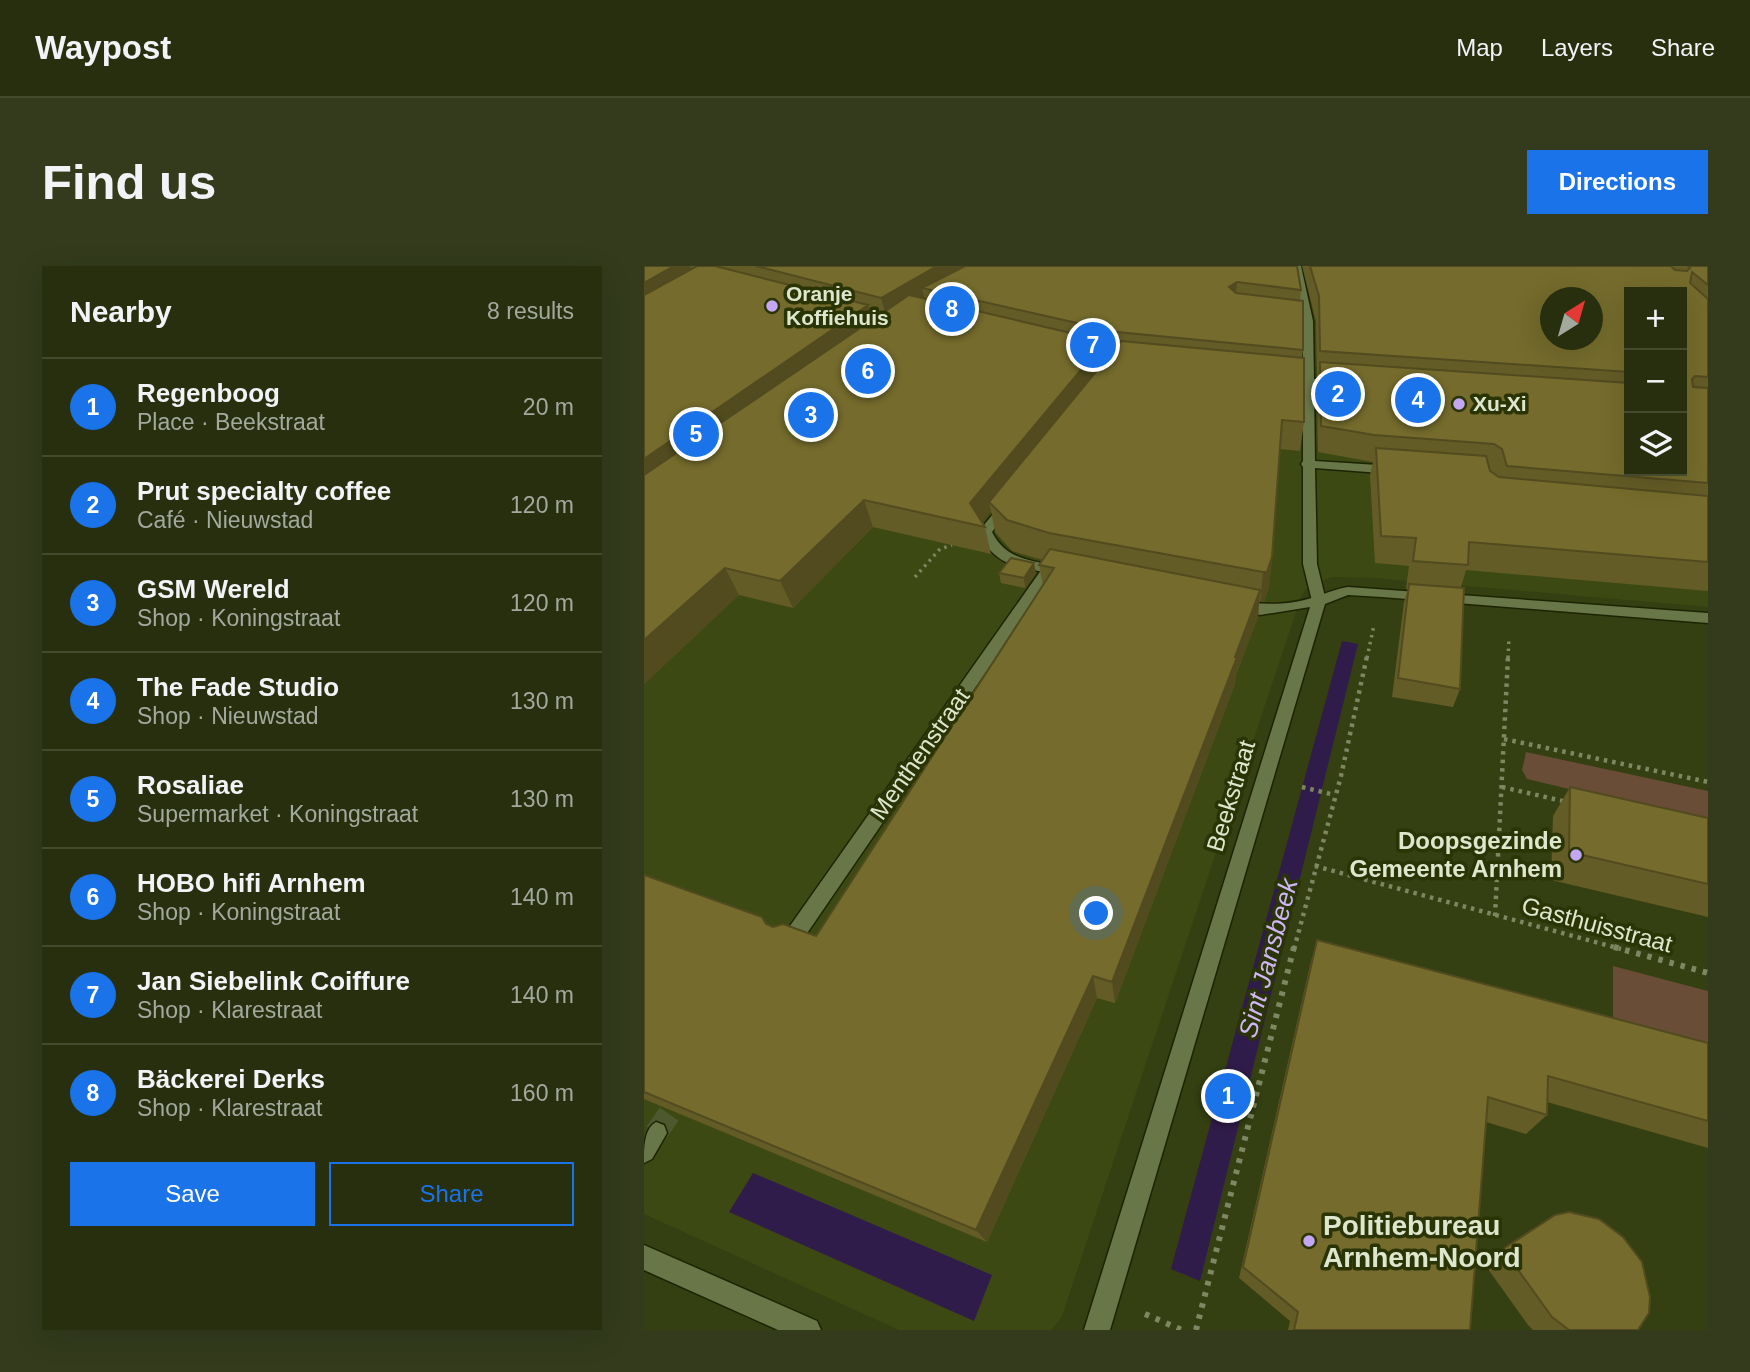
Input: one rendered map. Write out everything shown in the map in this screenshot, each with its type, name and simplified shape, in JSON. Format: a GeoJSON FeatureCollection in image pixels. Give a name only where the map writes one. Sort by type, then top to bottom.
{"type":"FeatureCollection","features":[{"type":"Feature","properties":{"kind":"street","name":"Beekstraat"},"geometry":{"type":"LineString","coordinates":[[1097,1330],[1318,601],[1310,564],[1307,464],[1311,382],[1297,266]]}},
{"type":"Feature","properties":{"kind":"street"},"geometry":{"type":"LineString","coordinates":[[1273,378],[1352,385]]}},
{"type":"Feature","properties":{"kind":"street"},"geometry":{"type":"LineString","coordinates":[[1307,464],[1403,471]]}},
{"type":"Feature","properties":{"kind":"street"},"geometry":{"type":"LineString","coordinates":[[1019,490],[985,532],[994,551],[1008,560],[1075,574]]}},
{"type":"Feature","properties":{"kind":"street","name":"Menthenstraat"},"geometry":{"type":"LineString","coordinates":[[792,939],[1049,569]]}},
{"type":"Feature","properties":{"kind":"street"},"geometry":{"type":"LineString","coordinates":[[1221,602],[1260,610],[1318,601],[1332,594],[1348,591],[1381,592],[1708,618]]}},
{"type":"Feature","properties":{"kind":"street"},"geometry":{"type":"LineString","coordinates":[[644,1257],[808,1330]]}},
{"type":"Feature","properties":{"kind":"path"},"geometry":{"type":"LineString","coordinates":[[915,577],[940,549],[985,532]]}},
{"type":"Feature","properties":{"kind":"path"},"geometry":{"type":"LineString","coordinates":[[1196,1330],[1335,795],[1381,592]]}},
{"type":"Feature","properties":{"kind":"path"},"geometry":{"type":"LineString","coordinates":[[1495,916],[1511,602]]}},
{"type":"Feature","properties":{"kind":"path"},"geometry":{"type":"LineString","coordinates":[[1504,739],[1708,782]]}},
{"type":"Feature","properties":{"kind":"path"},"geometry":{"type":"LineString","coordinates":[[1502,787],[1579,805]]}},
{"type":"Feature","properties":{"kind":"path"},"geometry":{"type":"LineString","coordinates":[[1328,794],[1335,795]]}},
{"type":"Feature","properties":{"kind":"path","name":"Gasthuisstraat"},"geometry":{"type":"LineString","coordinates":[[1315,866],[1708,973]]}},
{"type":"Feature","properties":{"kind":"shaded area"},"geometry":{"type":"Polygon","coordinates":[[[644,266],[1708,266],[1708,607],[1375,578],[1331,577],[1307,588],[1301,597],[1062,1316],[1052,1330],[899,1330],[644,1214],[644,266]]]}},
{"type":"Feature","properties":{"kind":"shaded area"},"geometry":{"type":"Polygon","coordinates":[[[1526,752],[1708,791],[1708,822],[1527,779],[1522,770],[1526,752]]]}},
{"type":"Feature","properties":{"kind":"shaded area"},"geometry":{"type":"Polygon","coordinates":[[[1613,966],[1708,991],[1708,1073],[1613,1027],[1613,966]]]}},
{"type":"Feature","properties":{"kind":"water","name":"Sint Jansbeek"},"geometry":{"type":"Polygon","coordinates":[[[1342,641],[1358,644],[1200,1281],[1171,1269],[1342,641]]]}},
{"type":"Feature","properties":{"kind":"water"},"geometry":{"type":"Polygon","coordinates":[[[753,1173],[992,1275],[974,1321],[729,1212],[753,1173]]]}},
{"type":"Feature","properties":{"kind":"building"},"geometry":{"type":"Polygon","coordinates":[[[644,266],[674,266],[644,283],[644,266]]]}},
{"type":"Feature","properties":{"kind":"building"},"geometry":{"type":"Polygon","coordinates":[[[697,266],[715,266],[868,305],[644,459],[644,295],[697,266]]]}},
{"type":"Feature","properties":{"kind":"building"},"geometry":{"type":"Polygon","coordinates":[[[756,266],[937,266],[881,298],[756,266]]]}},
{"type":"Feature","properties":{"kind":"building"},"geometry":{"type":"Polygon","coordinates":[[[965,266],[1297,266],[1301,290],[1237,282],[1229,287],[1236,293],[1303,301],[1303,350],[1117,332],[922,288],[965,266]]]}},
{"type":"Feature","properties":{"kind":"building"},"geometry":{"type":"Polygon","coordinates":[[[1310,266],[1671,266],[1675,270],[1687,271],[1690,268],[1688,266],[1708,266],[1708,285],[1692,272],[1690,283],[1708,299],[1708,377],[1695,376],[1692,379],[1693,387],[1708,388],[1708,483],[1625,476],[1687,476],[1687,287],[1624,287],[1624,372],[1320,351],[1319,296],[1310,266]]]}},
{"type":"Feature","properties":{"kind":"building"},"geometry":{"type":"Polygon","coordinates":[[[909,295],[1105,341],[970,503],[985,527],[864,500],[780,581],[725,568],[644,640],[644,475],[909,295]]]}},
{"type":"Feature","properties":{"kind":"building"},"geometry":{"type":"Polygon","coordinates":[[[1121,341],[1304,358],[1304,422],[1282,420],[1272,557],[1267,572],[1049,533],[1007,520],[989,502],[1121,341]]]}},
{"type":"Feature","properties":{"kind":"building"},"geometry":{"type":"Polygon","coordinates":[[[1320,362],[1624,383],[1624,476],[1507,466],[1502,449],[1494,444],[1374,435],[1321,426],[1320,362]]]}},
{"type":"Feature","properties":{"kind":"building"},"geometry":{"type":"Polygon","coordinates":[[[1376,448],[1486,456],[1490,471],[1499,477],[1708,496],[1708,562],[1469,542],[1468,565],[1413,561],[1416,538],[1381,536],[1376,448]]]}},
{"type":"Feature","properties":{"kind":"building"},"geometry":{"type":"Polygon","coordinates":[[[1050,549],[1260,590],[1237,657],[1112,982],[1093,976],[976,1230],[644,1092],[644,875],[762,917],[766,924],[773,927],[783,924],[816,936],[1054,568],[1039,565],[1050,549]]]}},
{"type":"Feature","properties":{"kind":"building"},"geometry":{"type":"Polygon","coordinates":[[[1011,558],[1034,563],[1024,578],[999,573],[1011,558]]]}},
{"type":"Feature","properties":{"kind":"building"},"geometry":{"type":"Polygon","coordinates":[[[1409,584],[1464,588],[1460,689],[1398,678],[1409,584]]]}},
{"type":"Feature","properties":{"kind":"building"},"geometry":{"type":"Polygon","coordinates":[[[1570,787],[1708,818],[1708,884],[1569,852],[1570,787]]]}},
{"type":"Feature","properties":{"kind":"building"},"geometry":{"type":"Polygon","coordinates":[[[1317,940],[1708,1043],[1708,1121],[1548,1076],[1547,1115],[1488,1097],[1470,1330],[1294,1330],[1298,1312],[1243,1267],[1317,940]]]}},
{"type":"Feature","properties":{"kind":"building"},"geometry":{"type":"Polygon","coordinates":[[[1569,1212],[1599,1219],[1623,1237],[1642,1262],[1650,1297],[1649,1313],[1638,1330],[1569,1330],[1552,1317],[1503,1249],[1555,1215],[1569,1212]]]}},
{"type":"Feature","properties":{"kind":"tunnel"},"geometry":{"type":"LineString","coordinates":[[656,1133],[684,1093]]}},
{"type":"Feature","properties":{"kind":"place","name":"Oranje Koffiehuis"},"geometry":{"type":"Point","coordinates":[772,306]}},
{"type":"Feature","properties":{"kind":"place","name":"Bäckerei Derks"},"geometry":{"type":"Point","coordinates":[952,309]}},
{"type":"Feature","properties":{"kind":"place","name":"Jan Siebelink Coiffure"},"geometry":{"type":"Point","coordinates":[1093,345]}},
{"type":"Feature","properties":{"kind":"place","name":"HOBO hifi Arnhem"},"geometry":{"type":"Point","coordinates":[868,371]}},
{"type":"Feature","properties":{"kind":"place","name":"Prut specialty coffee"},"geometry":{"type":"Point","coordinates":[1338,394]}},
{"type":"Feature","properties":{"kind":"place","name":"The Fade Studio"},"geometry":{"type":"Point","coordinates":[1418,400]}},
{"type":"Feature","properties":{"kind":"place","name":"Xu-Xi"},"geometry":{"type":"Point","coordinates":[1459,404]}},
{"type":"Feature","properties":{"kind":"place","name":"GSM Wereld"},"geometry":{"type":"Point","coordinates":[811,415]}},
{"type":"Feature","properties":{"kind":"place","name":"Rosaliae"},"geometry":{"type":"Point","coordinates":[696,434]}},
{"type":"Feature","properties":{"kind":"place","name":"Doopsgezinde Gemeente Arnhem"},"geometry":{"type":"Point","coordinates":[1576,855]}},
{"type":"Feature","properties":{"kind":"place","name":"Regenboog"},"geometry":{"type":"Point","coordinates":[1228,1096]}},
{"type":"Feature","properties":{"kind":"place","name":"Politiebureau Arnhem-Noord"},"geometry":{"type":"Point","coordinates":[1309,1241]}}]}
